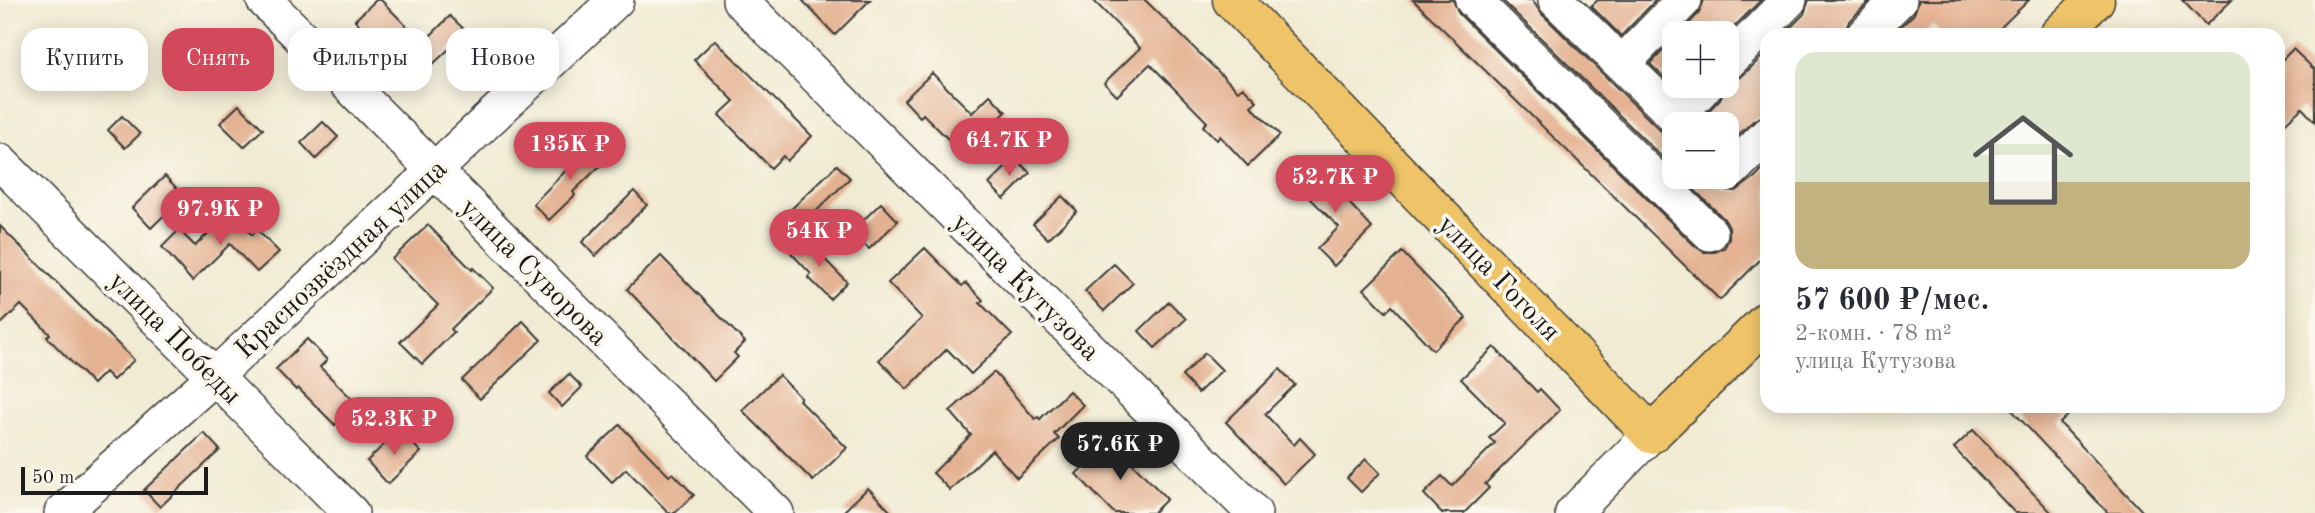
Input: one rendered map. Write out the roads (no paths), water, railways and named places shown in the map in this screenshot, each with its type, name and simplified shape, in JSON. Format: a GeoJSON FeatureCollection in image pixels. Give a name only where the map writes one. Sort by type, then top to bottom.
{"type":"FeatureCollection","features":[{"type":"Feature","properties":{"kind":"main road","name":"улица Гоголя"},"geometry":{"type":"LineString","coordinates":[[1232,0],[1651,434]]}},
{"type":"Feature","properties":{"kind":"main road"},"geometry":{"type":"LineString","coordinates":[[2066,28],[2095,0]]}},
{"type":"Feature","properties":{"kind":"main road"},"geometry":{"type":"LineString","coordinates":[[1651,434],[1760,328]]}},
{"type":"Feature","properties":{"kind":"street","name":"улица Суворова"},"geometry":{"type":"LineString","coordinates":[[264,0],[776,513]]}},
{"type":"Feature","properties":{"kind":"street","name":"Краснозвёздная улица"},"geometry":{"type":"LineString","coordinates":[[62,513],[215,376],[616,0]]}},
{"type":"Feature","properties":{"kind":"street","name":"улица Кутузова"},"geometry":{"type":"LineString","coordinates":[[740,0],[1254,513]]}},
{"type":"Feature","properties":{"kind":"street"},"geometry":{"type":"LineString","coordinates":[[1473,0],[1710,233]]}},
{"type":"Feature","properties":{"kind":"street"},"geometry":{"type":"LineString","coordinates":[[1622,64],[1684,0]]}},
{"type":"Feature","properties":{"kind":"street"},"geometry":{"type":"LineString","coordinates":[[1761,28],[1789,0]]}},
{"type":"Feature","properties":{"kind":"street"},"geometry":{"type":"LineString","coordinates":[[1871,28],[1899,0]]}},
{"type":"Feature","properties":{"kind":"street"},"geometry":{"type":"LineString","coordinates":[[1565,3],[1671,112]]}},
{"type":"Feature","properties":{"kind":"street"},"geometry":{"type":"LineString","coordinates":[[1739,51],[1760,29]]}},
{"type":"Feature","properties":{"kind":"street"},"geometry":{"type":"LineString","coordinates":[[1685,112],[1696,98]]}},
{"type":"Feature","properties":{"kind":"street"},"geometry":{"type":"LineString","coordinates":[[1739,163],[1760,142]]}},
{"type":"Feature","properties":{"kind":"street","name":"улица Победы"},"geometry":{"type":"LineString","coordinates":[[0,162],[351,513]]}},
{"type":"Feature","properties":{"kind":"street"},"geometry":{"type":"LineString","coordinates":[[1573,513],[1651,434]]}}]}
